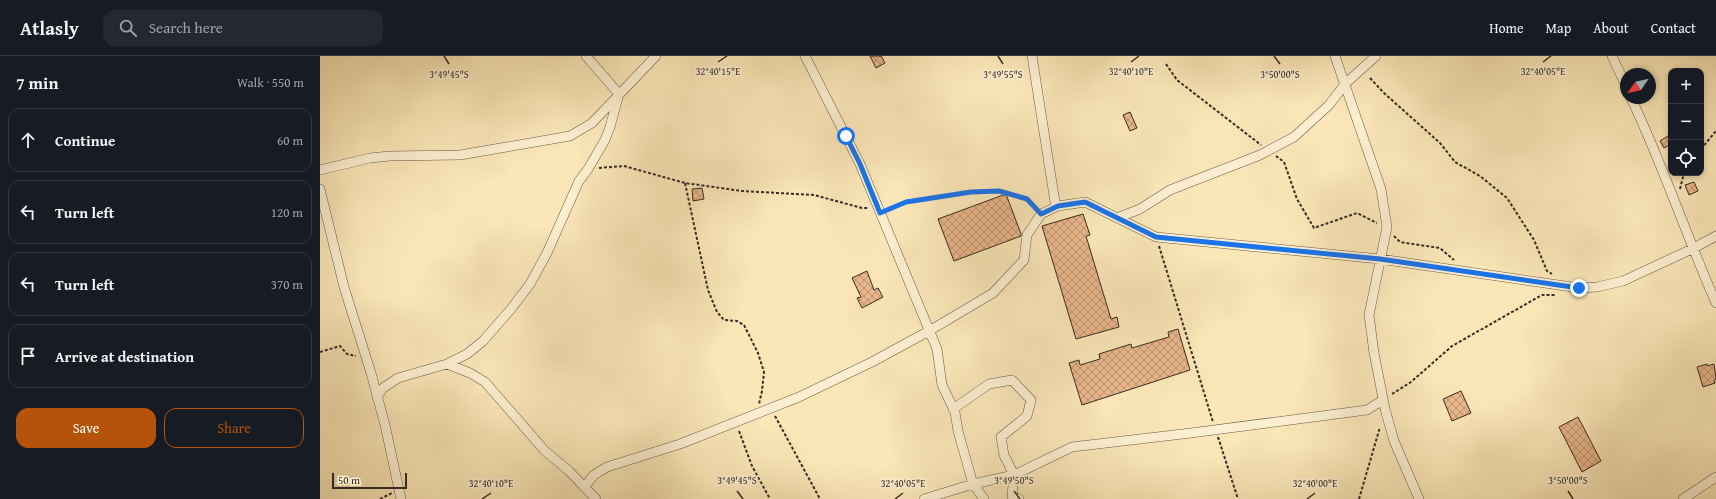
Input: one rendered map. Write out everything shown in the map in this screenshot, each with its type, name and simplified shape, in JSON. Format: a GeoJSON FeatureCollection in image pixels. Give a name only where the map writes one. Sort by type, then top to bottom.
{"type":"FeatureCollection","features":[{"type":"Feature","properties":{"kind":"street"},"geometry":{"type":"LineString","coordinates":[[586,56],[619,94]]}},
{"type":"Feature","properties":{"kind":"street"},"geometry":{"type":"LineString","coordinates":[[320,170],[377,158],[460,155],[570,136],[592,123],[656,56]]}},
{"type":"Feature","properties":{"kind":"street"},"geometry":{"type":"LineString","coordinates":[[805,56],[860,164],[937,349],[942,385],[953,409],[973,484],[984,499]]}},
{"type":"Feature","properties":{"kind":"street"},"geometry":{"type":"LineString","coordinates":[[1032,56],[1056,202],[1058,206]]}},
{"type":"Feature","properties":{"kind":"street"},"geometry":{"type":"LineString","coordinates":[[1335,56],[1381,188],[1387,227],[1369,315],[1374,353],[1383,400],[1394,441],[1419,499]]}},
{"type":"Feature","properties":{"kind":"street"},"geometry":{"type":"LineString","coordinates":[[1117,218],[1140,209],[1170,190],[1260,155],[1294,137],[1329,105],[1345,84],[1376,56]]}},
{"type":"Feature","properties":{"kind":"street"},"geometry":{"type":"LineString","coordinates":[[1612,56],[1620,73]]}},
{"type":"Feature","properties":{"kind":"street"},"geometry":{"type":"LineString","coordinates":[[377,397],[383,388],[398,378],[447,364],[467,354],[483,342],[511,309],[530,284],[547,253],[578,181],[588,169],[605,140],[619,94]]}},
{"type":"Feature","properties":{"kind":"street"},"geometry":{"type":"LineString","coordinates":[[1635,104],[1692,249],[1716,303]]}},
{"type":"Feature","properties":{"kind":"street"},"geometry":{"type":"LineString","coordinates":[[320,189],[344,287],[377,397],[401,499]]}},
{"type":"Feature","properties":{"kind":"street"},"geometry":{"type":"LineString","coordinates":[[584,487],[594,475],[607,468],[680,444],[771,408],[822,386],[929,331],[992,293],[1024,260],[1027,235],[1041,214],[1058,206],[1085,202],[1156,237],[1380,259],[1579,288],[1597,287],[1623,282],[1716,236]]}},
{"type":"Feature","properties":{"kind":"street"},"geometry":{"type":"LineString","coordinates":[[447,364],[470,373],[485,382],[545,451],[596,499]]}},
{"type":"Feature","properties":{"kind":"street"},"geometry":{"type":"LineString","coordinates":[[953,409],[990,384],[1012,380],[1031,400],[1027,416],[1001,437],[1004,455],[1014,475],[1012,496],[1019,499]]}},
{"type":"Feature","properties":{"kind":"street"},"geometry":{"type":"LineString","coordinates":[[924,499],[973,484],[1014,475],[1072,447],[1367,410],[1383,400]]}},
{"type":"Feature","properties":{"kind":"street"},"geometry":{"type":"LineString","coordinates":[[1683,499],[1716,477]]}},
{"type":"Feature","properties":{"kind":"path"},"geometry":{"type":"LineString","coordinates":[[1166,64],[1177,80],[1252,140],[1263,147]]}},
{"type":"Feature","properties":{"kind":"path"},"geometry":{"type":"LineString","coordinates":[[1370,78],[1384,93],[1440,143],[1455,162],[1480,176],[1508,198],[1534,240],[1547,271],[1553,274]]}},
{"type":"Feature","properties":{"kind":"path"},"geometry":{"type":"LineString","coordinates":[[1704,145],[1716,131]]}},
{"type":"Feature","properties":{"kind":"path"},"geometry":{"type":"LineString","coordinates":[[1274,154],[1284,162],[1297,199],[1314,228],[1357,213],[1387,227],[1400,242],[1440,248],[1469,272]]}},
{"type":"Feature","properties":{"kind":"path"},"geometry":{"type":"LineString","coordinates":[[588,169],[624,166],[685,183],[742,191],[814,194],[862,208],[879,210],[906,202],[971,192],[999,191],[1027,199],[1041,214]]}},
{"type":"Feature","properties":{"kind":"path"},"geometry":{"type":"LineString","coordinates":[[685,183],[708,290],[714,305],[717,312],[724,320],[737,322],[744,325],[758,353],[764,372],[762,391],[757,413]]}},
{"type":"Feature","properties":{"kind":"path"},"geometry":{"type":"LineString","coordinates":[[1156,237],[1238,499]]}},
{"type":"Feature","properties":{"kind":"path"},"geometry":{"type":"LineString","coordinates":[[1383,400],[1411,382],[1452,346],[1542,295],[1561,295]]}},
{"type":"Feature","properties":{"kind":"path"},"geometry":{"type":"LineString","coordinates":[[320,352],[340,346],[347,354],[366,359]]}},
{"type":"Feature","properties":{"kind":"path"},"geometry":{"type":"LineString","coordinates":[[771,408],[820,499]]}},
{"type":"Feature","properties":{"kind":"path"},"geometry":{"type":"LineString","coordinates":[[735,422],[752,466],[770,499]]}},
{"type":"Feature","properties":{"kind":"path"},"geometry":{"type":"LineString","coordinates":[[1359,499],[1381,425]]}},
{"type":"Feature","properties":{"kind":"path"},"geometry":{"type":"LineString","coordinates":[[380,499],[398,490]]}},
{"type":"Feature","properties":{"kind":"building"},"geometry":{"type":"Polygon","coordinates":[[[870,56],[881,56],[885,63],[876,68],[870,56]]]}},
{"type":"Feature","properties":{"kind":"building"},"geometry":{"type":"Polygon","coordinates":[[[1130,112],[1137,128],[1130,131],[1123,115],[1130,112]]]}},
{"type":"Feature","properties":{"kind":"building"},"geometry":{"type":"Polygon","coordinates":[[[1668,136],[1668,146],[1664,148],[1660,141],[1668,136]]]}},
{"type":"Feature","properties":{"kind":"building"},"geometry":{"type":"Polygon","coordinates":[[[1694,182],[1698,191],[1689,195],[1685,185],[1694,182]]]}},
{"type":"Feature","properties":{"kind":"building"},"geometry":{"type":"Polygon","coordinates":[[[702,188],[704,199],[693,201],[692,189],[702,188]]]}},
{"type":"Feature","properties":{"kind":"building"},"geometry":{"type":"Polygon","coordinates":[[[1006,194],[1021,236],[954,261],[938,219],[1006,194]]]}},
{"type":"Feature","properties":{"kind":"building"},"geometry":{"type":"Polygon","coordinates":[[[1083,214],[1090,235],[1086,236],[1111,319],[1117,317],[1119,327],[1076,339],[1042,226],[1083,214]]]}},
{"type":"Feature","properties":{"kind":"building"},"geometry":{"type":"Polygon","coordinates":[[[867,271],[874,290],[878,288],[883,297],[862,308],[857,298],[861,297],[852,278],[867,271]]]}},
{"type":"Feature","properties":{"kind":"building"},"geometry":{"type":"Polygon","coordinates":[[[1178,329],[1190,370],[1082,405],[1069,363],[1079,360],[1080,365],[1100,359],[1099,354],[1131,344],[1132,348],[1169,337],[1168,332],[1178,329]]]}},
{"type":"Feature","properties":{"kind":"building"},"geometry":{"type":"Polygon","coordinates":[[[1707,364],[1707,366],[1714,364],[1716,379],[1714,380],[1715,383],[1703,387],[1697,367],[1707,364]]]}},
{"type":"Feature","properties":{"kind":"building"},"geometry":{"type":"Polygon","coordinates":[[[1461,391],[1471,413],[1452,421],[1443,399],[1461,391]]]}},
{"type":"Feature","properties":{"kind":"building"},"geometry":{"type":"Polygon","coordinates":[[[1578,417],[1601,461],[1582,472],[1559,427],[1578,417]]]}},
{"type":"Feature","properties":{"kind":"route"},"geometry":{"type":"LineString","coordinates":[[846,136],[860,164],[880,213],[906,202],[971,192],[999,191],[1027,199],[1041,214],[1058,206],[1085,202],[1156,237],[1380,259],[1579,288]]}}]}
